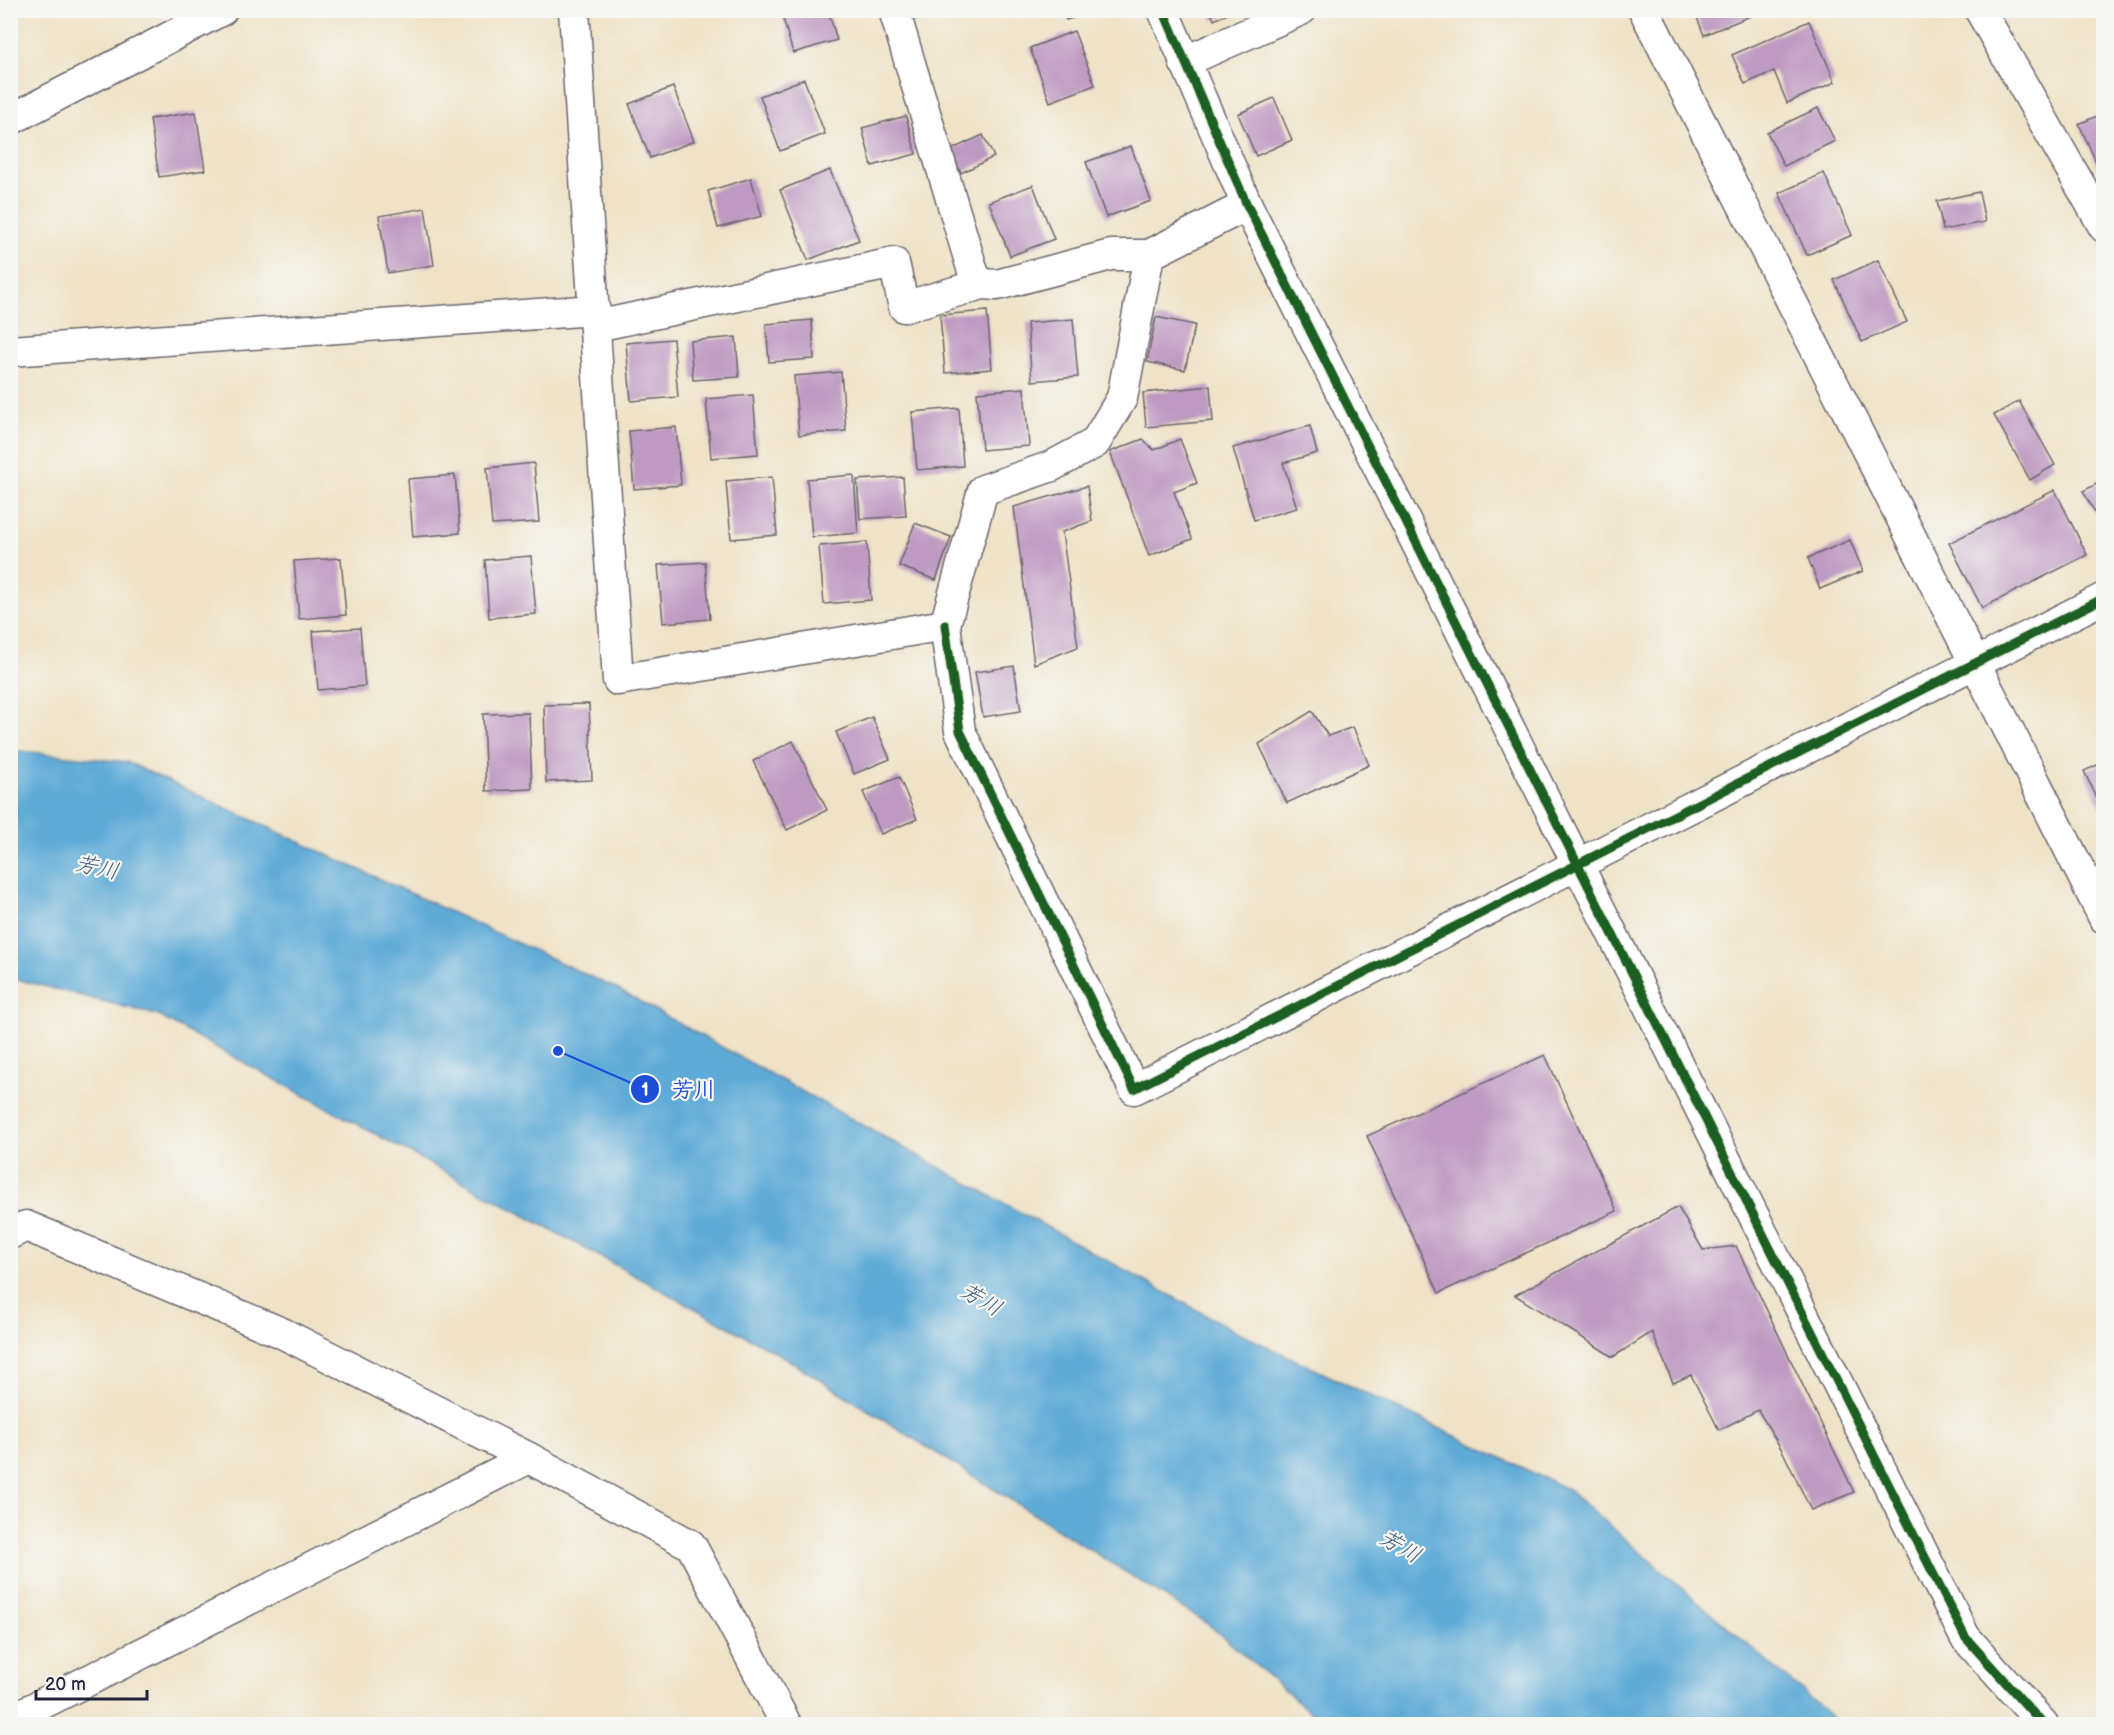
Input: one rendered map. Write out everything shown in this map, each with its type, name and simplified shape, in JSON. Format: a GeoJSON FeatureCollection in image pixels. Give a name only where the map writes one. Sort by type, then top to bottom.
{"type":"FeatureCollection","features":[{"type":"Feature","properties":{"kind":"street"},"geometry":{"type":"LineString","coordinates":[[10,120],[222,10]]}},
{"type":"Feature","properties":{"kind":"street"},"geometry":{"type":"LineString","coordinates":[[574,10],[618,680],[945,625]]}},
{"type":"Feature","properties":{"kind":"street"},"geometry":{"type":"LineString","coordinates":[[894,10],[974,275],[982,284]]}},
{"type":"Feature","properties":{"kind":"street"},"geometry":{"type":"LineString","coordinates":[[1163,10],[1247,205],[1965,1637],[2043,1725]]}},
{"type":"Feature","properties":{"kind":"street"},"geometry":{"type":"LineString","coordinates":[[1184,62],[1301,10]]}},
{"type":"Feature","properties":{"kind":"street"},"geometry":{"type":"LineString","coordinates":[[1644,10],[1976,662],[2103,918]]}},
{"type":"Feature","properties":{"kind":"street"},"geometry":{"type":"LineString","coordinates":[[1980,10],[2103,227]]}},
{"type":"Feature","properties":{"kind":"street"},"geometry":{"type":"LineString","coordinates":[[10,351],[596,318],[894,263],[904,307],[982,284],[997,285],[1111,255],[1149,255],[1247,205]]}},
{"type":"Feature","properties":{"kind":"street"},"geometry":{"type":"LineString","coordinates":[[1149,255],[1122,398],[1095,443],[1052,466],[983,490],[945,625],[960,731],[1134,1089],[1576,863],[2103,598]]}},
{"type":"Feature","properties":{"kind":"street"},"geometry":{"type":"LineString","coordinates":[[10,1234],[26,1226],[282,1333],[529,1458],[691,1545],[786,1725]]}},
{"type":"Feature","properties":{"kind":"street"},"geometry":{"type":"LineString","coordinates":[[10,1720],[529,1458]]}},
{"type":"Feature","properties":{"kind":"water"},"geometry":{"type":"Polygon","coordinates":[[[10,750],[127,762],[615,988],[1235,1331],[1567,1489],[1840,1724],[1324,1724],[1208,1624],[784,1357],[157,1015],[11,978],[10,750]]]}},
{"type":"Feature","properties":{"kind":"building"},"geometry":{"type":"Polygon","coordinates":[[[799,10],[828,10],[837,40],[793,53],[782,15],[799,10]]]}},
{"type":"Feature","properties":{"kind":"building"},"geometry":{"type":"Polygon","coordinates":[[[898,10],[944,10],[944,11],[902,23],[898,10]]]}},
{"type":"Feature","properties":{"kind":"building"},"geometry":{"type":"Polygon","coordinates":[[[1063,10],[1097,10],[1097,11],[1066,20],[1063,10]]]}},
{"type":"Feature","properties":{"kind":"building"},"geometry":{"type":"Polygon","coordinates":[[[1210,10],[1236,10],[1214,20],[1210,10]]]}},
{"type":"Feature","properties":{"kind":"building"},"geometry":{"type":"Polygon","coordinates":[[[1694,10],[1752,10],[1753,15],[1704,35],[1694,10]]]}},
{"type":"Feature","properties":{"kind":"building"},"geometry":{"type":"Polygon","coordinates":[[[1809,21],[1835,82],[1787,103],[1774,71],[1745,84],[1732,55],[1809,21]]]}},
{"type":"Feature","properties":{"kind":"building"},"geometry":{"type":"Polygon","coordinates":[[[1074,31],[1095,85],[1050,102],[1030,48],[1074,31]]]}},
{"type":"Feature","properties":{"kind":"building"},"geometry":{"type":"Polygon","coordinates":[[[804,79],[825,134],[780,151],[760,96],[804,79]]]}},
{"type":"Feature","properties":{"kind":"building"},"geometry":{"type":"Polygon","coordinates":[[[673,87],[694,141],[650,158],[629,104],[673,87]]]}},
{"type":"Feature","properties":{"kind":"building"},"geometry":{"type":"Polygon","coordinates":[[[1274,98],[1292,140],[1256,156],[1238,114],[1274,98]]]}},
{"type":"Feature","properties":{"kind":"building"},"geometry":{"type":"Polygon","coordinates":[[[1818,108],[1835,141],[1784,166],[1767,132],[1818,108]]]}},
{"type":"Feature","properties":{"kind":"building"},"geometry":{"type":"Polygon","coordinates":[[[196,112],[205,170],[159,177],[150,119],[196,112]]]}},
{"type":"Feature","properties":{"kind":"building"},"geometry":{"type":"Polygon","coordinates":[[[2104,113],[2104,175],[2102,175],[2079,124],[2104,113]]]}},
{"type":"Feature","properties":{"kind":"building"},"geometry":{"type":"Polygon","coordinates":[[[906,116],[916,154],[872,166],[862,128],[906,116]]]}},
{"type":"Feature","properties":{"kind":"building"},"geometry":{"type":"Polygon","coordinates":[[[983,135],[994,157],[961,173],[950,150],[983,135]]]}},
{"type":"Feature","properties":{"kind":"building"},"geometry":{"type":"Polygon","coordinates":[[[1131,146],[1151,201],[1106,217],[1086,162],[1131,146]]]}},
{"type":"Feature","properties":{"kind":"building"},"geometry":{"type":"Polygon","coordinates":[[[830,170],[859,240],[808,260],[780,190],[830,170]]]}},
{"type":"Feature","properties":{"kind":"building"},"geometry":{"type":"Polygon","coordinates":[[[1824,173],[1852,235],[1807,255],[1779,193],[1824,173]]]}},
{"type":"Feature","properties":{"kind":"building"},"geometry":{"type":"Polygon","coordinates":[[[751,178],[762,216],[718,228],[708,191],[751,178]]]}},
{"type":"Feature","properties":{"kind":"building"},"geometry":{"type":"Polygon","coordinates":[[[1033,185],[1054,239],[1010,256],[989,202],[1033,185]]]}},
{"type":"Feature","properties":{"kind":"building"},"geometry":{"type":"Polygon","coordinates":[[[1979,192],[1985,222],[1943,230],[1937,201],[1979,192]]]}},
{"type":"Feature","properties":{"kind":"building"},"geometry":{"type":"Polygon","coordinates":[[[425,208],[434,265],[388,273],[379,216],[425,208]]]}},
{"type":"Feature","properties":{"kind":"building"},"geometry":{"type":"Polygon","coordinates":[[[1878,260],[1907,322],[1862,342],[1834,280],[1878,260]]]}},
{"type":"Feature","properties":{"kind":"building"},"geometry":{"type":"Polygon","coordinates":[[[987,311],[992,369],[945,373],[940,315],[987,311]]]}},
{"type":"Feature","properties":{"kind":"building"},"geometry":{"type":"Polygon","coordinates":[[[1156,317],[1195,325],[1185,370],[1147,362],[1156,317]]]}},
{"type":"Feature","properties":{"kind":"building"},"geometry":{"type":"Polygon","coordinates":[[[1073,319],[1078,377],[1032,381],[1027,323],[1073,319]]]}},
{"type":"Feature","properties":{"kind":"building"},"geometry":{"type":"Polygon","coordinates":[[[812,320],[814,359],[769,362],[766,324],[812,320]]]}},
{"type":"Feature","properties":{"kind":"building"},"geometry":{"type":"Polygon","coordinates":[[[736,337],[739,377],[693,380],[690,341],[736,337]]]}},
{"type":"Feature","properties":{"kind":"building"},"geometry":{"type":"Polygon","coordinates":[[[673,339],[678,397],[631,401],[626,343],[673,339]]]}},
{"type":"Feature","properties":{"kind":"building"},"geometry":{"type":"Polygon","coordinates":[[[841,372],[846,431],[799,435],[794,376],[841,372]]]}},
{"type":"Feature","properties":{"kind":"building"},"geometry":{"type":"Polygon","coordinates":[[[1210,386],[1213,421],[1146,427],[1143,393],[1210,386]]]}},
{"type":"Feature","properties":{"kind":"building"},"geometry":{"type":"Polygon","coordinates":[[[1024,388],[1029,446],[982,450],[977,392],[1024,388]]]}},
{"type":"Feature","properties":{"kind":"building"},"geometry":{"type":"Polygon","coordinates":[[[753,395],[758,454],[711,458],[706,399],[753,395]]]}},
{"type":"Feature","properties":{"kind":"building"},"geometry":{"type":"Polygon","coordinates":[[[2019,401],[2055,465],[2030,480],[1994,415],[2019,401]]]}},
{"type":"Feature","properties":{"kind":"building"},"geometry":{"type":"Polygon","coordinates":[[[959,408],[963,466],[917,470],[912,412],[959,408]]]}},
{"type":"Feature","properties":{"kind":"building"},"geometry":{"type":"Polygon","coordinates":[[[1310,426],[1317,453],[1283,463],[1297,508],[1254,520],[1233,448],[1310,426]]]}},
{"type":"Feature","properties":{"kind":"building"},"geometry":{"type":"Polygon","coordinates":[[[676,427],[681,485],[634,489],[629,431],[676,427]]]}},
{"type":"Feature","properties":{"kind":"building"},"geometry":{"type":"Polygon","coordinates":[[[1143,439],[1154,450],[1180,439],[1197,483],[1174,492],[1192,539],[1149,556],[1110,452],[1143,439]]]}},
{"type":"Feature","properties":{"kind":"building"},"geometry":{"type":"Polygon","coordinates":[[[534,463],[539,522],[492,525],[487,468],[534,463]]]}},
{"type":"Feature","properties":{"kind":"building"},"geometry":{"type":"Polygon","coordinates":[[[455,475],[460,533],[413,537],[408,479],[455,475]]]}},
{"type":"Feature","properties":{"kind":"building"},"geometry":{"type":"Polygon","coordinates":[[[854,475],[858,533],[812,537],[807,479],[854,475]]]}},
{"type":"Feature","properties":{"kind":"building"},"geometry":{"type":"Polygon","coordinates":[[[772,477],[777,535],[731,539],[726,481],[772,477]]]}},
{"type":"Feature","properties":{"kind":"building"},"geometry":{"type":"Polygon","coordinates":[[[903,477],[906,516],[860,519],[857,480],[903,477]]]}},
{"type":"Feature","properties":{"kind":"building"},"geometry":{"type":"Polygon","coordinates":[[[2104,480],[2104,529],[2083,491],[2104,480]]]}},
{"type":"Feature","properties":{"kind":"building"},"geometry":{"type":"Polygon","coordinates":[[[1087,486],[1092,521],[1062,532],[1078,647],[1034,664],[1014,507],[1087,486]]]}},
{"type":"Feature","properties":{"kind":"building"},"geometry":{"type":"Polygon","coordinates":[[[2055,490],[2087,555],[1982,608],[1949,543],[2055,490]]]}},
{"type":"Feature","properties":{"kind":"building"},"geometry":{"type":"Polygon","coordinates":[[[915,523],[951,537],[936,580],[899,566],[915,523]]]}},
{"type":"Feature","properties":{"kind":"building"},"geometry":{"type":"Polygon","coordinates":[[[1850,540],[1863,571],[1820,589],[1808,558],[1850,540]]]}},
{"type":"Feature","properties":{"kind":"building"},"geometry":{"type":"Polygon","coordinates":[[[867,542],[871,600],[824,604],[819,546],[867,542]]]}},
{"type":"Feature","properties":{"kind":"building"},"geometry":{"type":"Polygon","coordinates":[[[531,556],[536,614],[489,618],[485,560],[531,556]]]}},
{"type":"Feature","properties":{"kind":"building"},"geometry":{"type":"Polygon","coordinates":[[[341,558],[346,615],[299,619],[294,561],[341,558]]]}},
{"type":"Feature","properties":{"kind":"building"},"geometry":{"type":"Polygon","coordinates":[[[705,562],[710,619],[663,623],[658,565],[705,562]]]}},
{"type":"Feature","properties":{"kind":"building"},"geometry":{"type":"Polygon","coordinates":[[[360,628],[365,686],[318,690],[313,631],[360,628]]]}},
{"type":"Feature","properties":{"kind":"building"},"geometry":{"type":"Polygon","coordinates":[[[1014,666],[1021,711],[983,717],[975,672],[1014,666]]]}},
{"type":"Feature","properties":{"kind":"building"},"geometry":{"type":"Polygon","coordinates":[[[589,704],[592,780],[546,782],[544,705],[589,704]]]}},
{"type":"Feature","properties":{"kind":"building"},"geometry":{"type":"Polygon","coordinates":[[[1312,711],[1328,736],[1353,727],[1369,765],[1287,803],[1259,744],[1312,711]]]}},
{"type":"Feature","properties":{"kind":"building"},"geometry":{"type":"Polygon","coordinates":[[[529,713],[532,789],[486,791],[483,714],[529,713]]]}},
{"type":"Feature","properties":{"kind":"building"},"geometry":{"type":"Polygon","coordinates":[[[872,717],[890,759],[854,774],[836,732],[872,717]]]}},
{"type":"Feature","properties":{"kind":"building"},"geometry":{"type":"Polygon","coordinates":[[[793,741],[827,810],[787,830],[753,761],[793,741]]]}},
{"type":"Feature","properties":{"kind":"building"},"geometry":{"type":"Polygon","coordinates":[[[2104,762],[2104,814],[2084,771],[2104,762]]]}},
{"type":"Feature","properties":{"kind":"building"},"geometry":{"type":"Polygon","coordinates":[[[899,777],[917,819],[881,834],[863,792],[899,777]]]}},
{"type":"Feature","properties":{"kind":"building"},"geometry":{"type":"Polygon","coordinates":[[[1545,1055],[1617,1211],[1439,1293],[1367,1136],[1545,1055]]]}},
{"type":"Feature","properties":{"kind":"building"},"geometry":{"type":"Polygon","coordinates":[[[1678,1207],[1703,1250],[1736,1246],[1854,1492],[1811,1510],[1782,1450],[1758,1410],[1719,1430],[1691,1375],[1673,1383],[1652,1332],[1613,1357],[1515,1295],[1678,1207]]]}},
{"type":"Feature","properties":{"kind":"cycle path"},"geometry":{"type":"LineString","coordinates":[[1163,10],[1247,205],[1965,1637],[2043,1724]]}},
{"type":"Feature","properties":{"kind":"cycle path"},"geometry":{"type":"LineString","coordinates":[[945,625],[960,731],[1134,1089],[2104,598]]}},
{"type":"Feature","properties":{"kind":"place","name":"芳川"},"geometry":{"type":"Point","coordinates":[558,1051]}}]}
